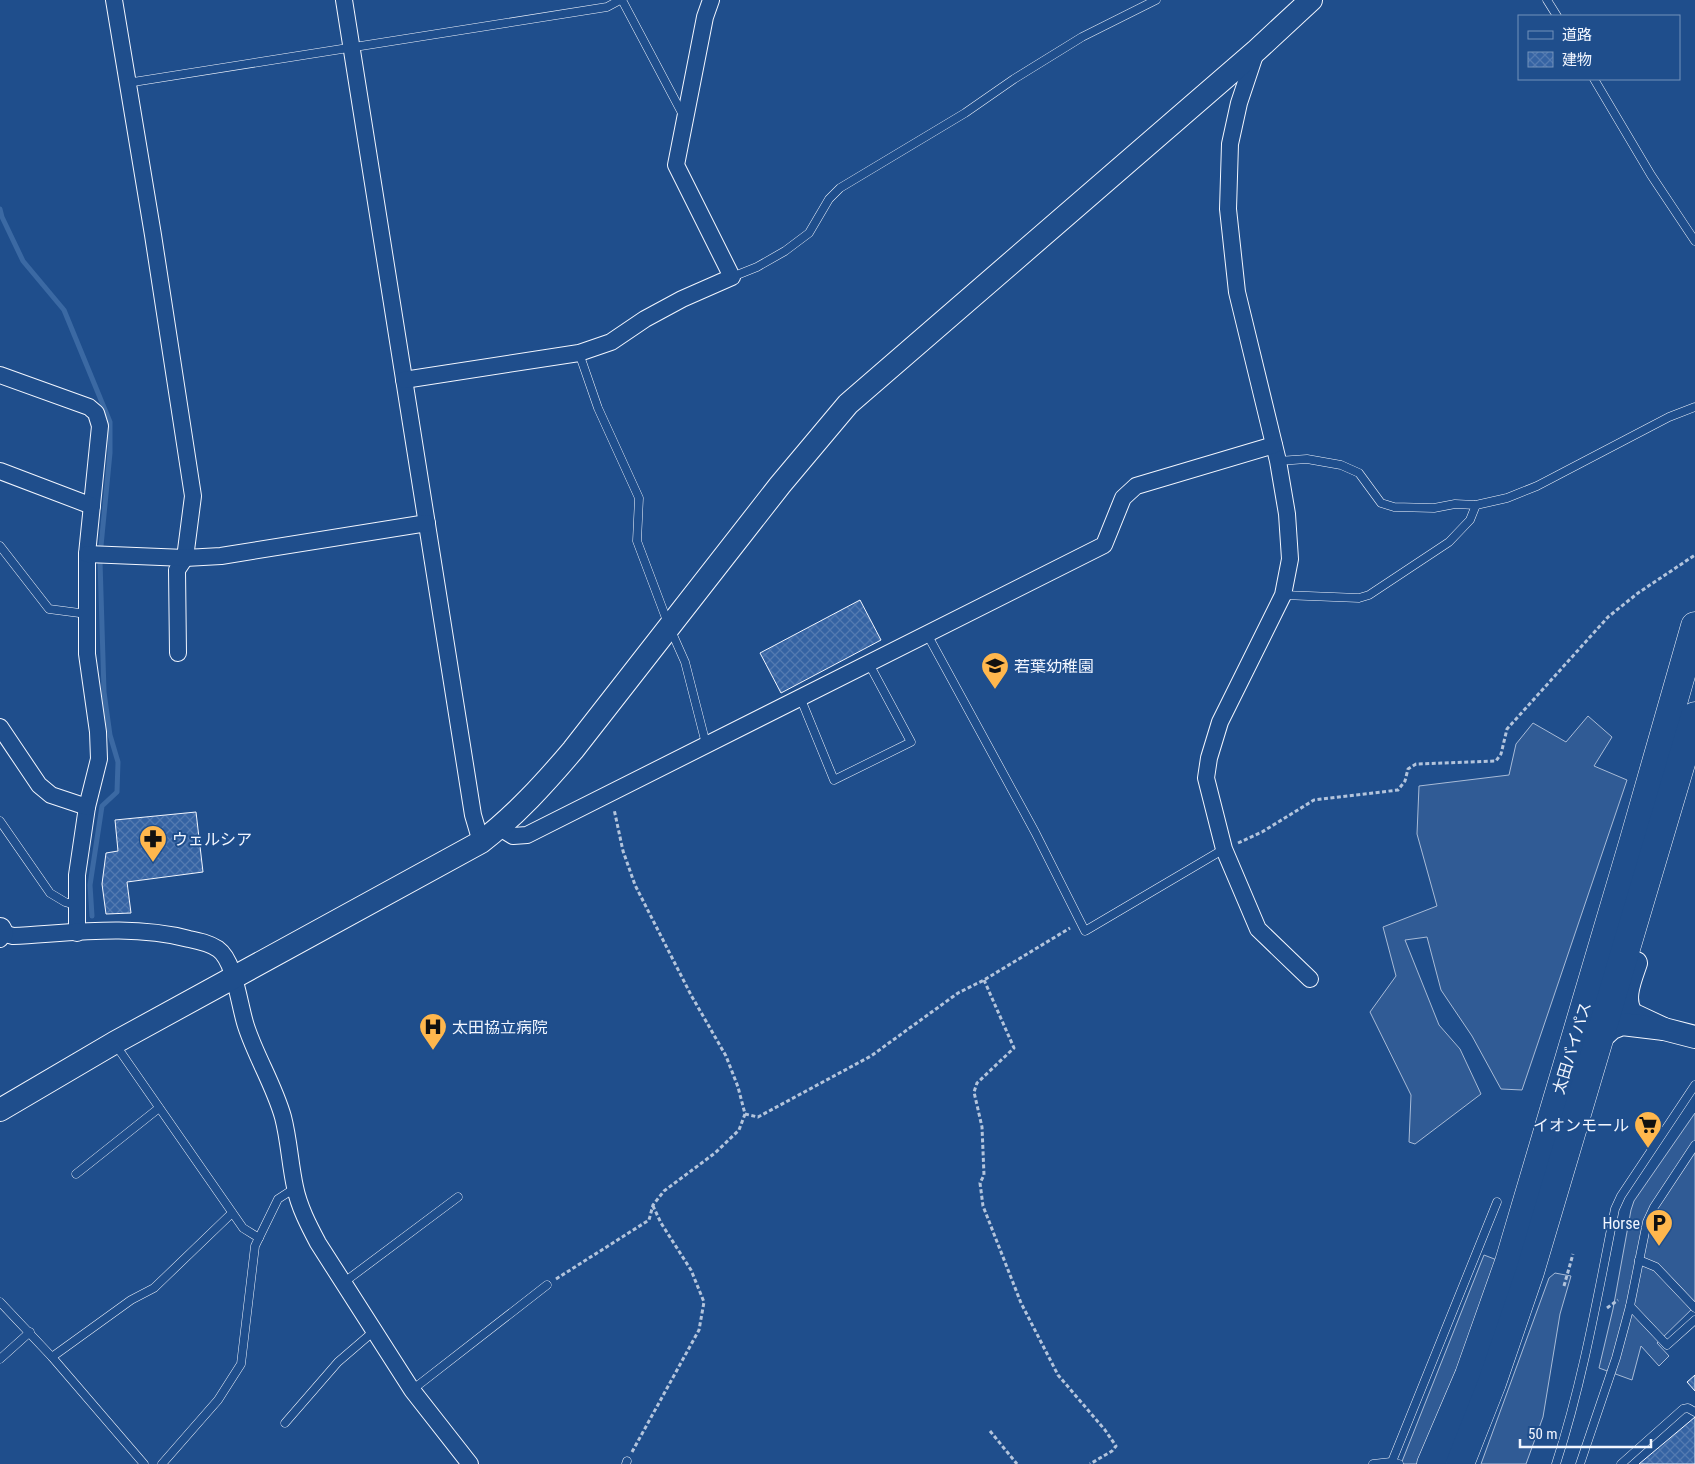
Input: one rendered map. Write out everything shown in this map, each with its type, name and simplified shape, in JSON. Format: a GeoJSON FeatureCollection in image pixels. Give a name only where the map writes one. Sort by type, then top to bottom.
{"type":"FeatureCollection","features":[{"type":"Feature","properties":{"kind":"highway","name":"太田バイパス"},"geometry":{"type":"LineString","coordinates":[[1431,1464],[1469,1374],[1509,1262],[1695,626]]}},
{"type":"Feature","properties":{"kind":"highway","name":"太田バイパス"},"geometry":{"type":"LineString","coordinates":[[1460,1464],[1492,1383],[1530,1272],[1695,716]]}},
{"type":"Feature","properties":{"kind":"street"},"geometry":{"type":"LineString","coordinates":[[114,0],[153,235],[192,496],[185,558],[177,570],[178,654]]}},
{"type":"Feature","properties":{"kind":"street"},"geometry":{"type":"LineString","coordinates":[[344,0],[473,815],[481,842]]}},
{"type":"Feature","properties":{"kind":"street"},"geometry":{"type":"LineString","coordinates":[[404,380],[579,353],[611,342],[645,319],[682,299],[732,277],[676,166],[705,17],[711,0]]}},
{"type":"Feature","properties":{"kind":"street"},"geometry":{"type":"LineString","coordinates":[[0,1110],[114,1043],[481,842],[500,828],[551,776],[780,485],[848,404],[1257,50],[1301,3]]}},
{"type":"Feature","properties":{"kind":"street"},"geometry":{"type":"LineString","coordinates":[[1257,50],[1239,103],[1230,144],[1228,209],[1237,292],[1276,453],[1287,514],[1290,559],[1283,595],[1220,722],[1209,758],[1206,778],[1224,849],[1258,929],[1310,979]]}},
{"type":"Feature","properties":{"kind":"street"},"geometry":{"type":"LineString","coordinates":[[0,376],[89,407],[96,413],[100,426],[87,554],[87,654],[98,732],[99,759],[87,807],[77,875],[77,933]]}},
{"type":"Feature","properties":{"kind":"street"},"geometry":{"type":"LineString","coordinates":[[500,828],[513,836],[527,835],[1104,545],[1123,498],[1136,486],[1276,453]]}},
{"type":"Feature","properties":{"kind":"street"},"geometry":{"type":"LineString","coordinates":[[0,471],[92,506]]}},
{"type":"Feature","properties":{"kind":"street"},"geometry":{"type":"LineString","coordinates":[[87,554],[185,558],[221,556],[428,523]]}},
{"type":"Feature","properties":{"kind":"street"},"geometry":{"type":"LineString","coordinates":[[0,727],[39,785],[51,795],[87,807]]}},
{"type":"Feature","properties":{"kind":"street"},"geometry":{"type":"LineString","coordinates":[[1646,880],[1651,906],[1628,989],[1627,1003],[1628,1010],[1632,1014],[1664,1029]]}},
{"type":"Feature","properties":{"kind":"street"},"geometry":{"type":"LineString","coordinates":[[1,933],[13,936],[118,930],[143,931],[177,936],[204,943],[223,954],[230,964],[246,1026],[277,1098],[290,1149],[295,1188],[310,1228],[412,1390],[470,1464]]}},
{"type":"Feature","properties":{"kind":"street"},"geometry":{"type":"LineString","coordinates":[[1600,1039],[1612,1028],[1622,1024],[1664,1029],[1695,1037]]}},
{"type":"Feature","properties":{"kind":"lane"},"geometry":{"type":"LineString","coordinates":[[127,83],[607,7],[621,0],[686,120]]}},
{"type":"Feature","properties":{"kind":"lane"},"geometry":{"type":"LineString","coordinates":[[732,277],[757,267],[778,255],[809,233],[829,199],[840,188],[965,113],[1082,36],[1156,0]]}},
{"type":"Feature","properties":{"kind":"lane"},"geometry":{"type":"LineString","coordinates":[[1547,0],[1556,15]]}},
{"type":"Feature","properties":{"kind":"lane"},"geometry":{"type":"LineString","coordinates":[[1595,80],[1651,175],[1695,241]]}},
{"type":"Feature","properties":{"kind":"lane"},"geometry":{"type":"LineString","coordinates":[[579,353],[598,408],[639,498],[637,541],[685,662],[706,744]]}},
{"type":"Feature","properties":{"kind":"lane"},"geometry":{"type":"LineString","coordinates":[[1276,453],[1341,465],[1359,473],[1381,503],[1394,508],[1434,508],[1456,504],[1476,504],[1507,498],[1537,486],[1668,417],[1695,407]]}},
{"type":"Feature","properties":{"kind":"lane"},"geometry":{"type":"LineString","coordinates":[[1283,595],[1359,598],[1369,595],[1449,542],[1470,520],[1476,504]]}},
{"type":"Feature","properties":{"kind":"lane"},"geometry":{"type":"LineString","coordinates":[[0,546],[49,609],[87,614]]}},
{"type":"Feature","properties":{"kind":"lane"},"geometry":{"type":"LineString","coordinates":[[926,633],[1035,832],[1085,931],[1224,849]]}},
{"type":"Feature","properties":{"kind":"lane"},"geometry":{"type":"LineString","coordinates":[[800,697],[834,780],[911,742],[868,662]]}},
{"type":"Feature","properties":{"kind":"lane"},"geometry":{"type":"LineString","coordinates":[[0,821],[50,893],[65,902],[78,906]]}},
{"type":"Feature","properties":{"kind":"lane"},"geometry":{"type":"LineString","coordinates":[[114,1043],[243,1228],[259,1238]]}},
{"type":"Feature","properties":{"kind":"lane"},"geometry":{"type":"LineString","coordinates":[[1556,1464],[1566,1434],[1596,1306],[1615,1209],[1620,1196],[1695,1085]]}},
{"type":"Feature","properties":{"kind":"lane"},"geometry":{"type":"LineString","coordinates":[[76,1174],[159,1108]]}},
{"type":"Feature","properties":{"kind":"lane"},"geometry":{"type":"LineString","coordinates":[[1580,1464],[1616,1358],[1630,1306],[1646,1222],[1695,1146]]}},
{"type":"Feature","properties":{"kind":"lane"},"geometry":{"type":"LineString","coordinates":[[162,1464],[218,1400],[241,1364],[255,1246],[278,1198],[295,1188]]}},
{"type":"Feature","properties":{"kind":"lane"},"geometry":{"type":"LineString","coordinates":[[343,1283],[458,1197]]}},
{"type":"Feature","properties":{"kind":"lane"},"geometry":{"type":"LineString","coordinates":[[1373,1464],[1394,1463],[1497,1202]]}},
{"type":"Feature","properties":{"kind":"lane"},"geometry":{"type":"LineString","coordinates":[[52,1357],[131,1300],[154,1288],[232,1213]]}},
{"type":"Feature","properties":{"kind":"lane"},"geometry":{"type":"LineString","coordinates":[[1640,1260],[1656,1267],[1695,1308]]}},
{"type":"Feature","properties":{"kind":"lane"},"geometry":{"type":"LineString","coordinates":[[412,1390],[547,1285]]}},
{"type":"Feature","properties":{"kind":"lane"},"geometry":{"type":"LineString","coordinates":[[0,1302],[30,1332],[144,1464]]}},
{"type":"Feature","properties":{"kind":"lane"},"geometry":{"type":"LineString","coordinates":[[1630,1306],[1667,1345],[1695,1320]]}},
{"type":"Feature","properties":{"kind":"lane"},"geometry":{"type":"LineString","coordinates":[[285,1423],[338,1362],[374,1331]]}},
{"type":"Feature","properties":{"kind":"lane"},"geometry":{"type":"LineString","coordinates":[[0,1359],[30,1332]]}},
{"type":"Feature","properties":{"kind":"lane"},"geometry":{"type":"LineString","coordinates":[[1621,1464],[1683,1409],[1688,1408],[1695,1412]]}},
{"type":"Feature","properties":{"kind":"path"},"geometry":{"type":"LineString","coordinates":[[1224,849],[1262,832],[1314,800],[1398,790],[1405,781],[1408,770],[1416,764],[1496,761],[1501,754],[1507,729],[1608,618],[1638,593],[1695,555]]}},
{"type":"Feature","properties":{"kind":"path"},"geometry":{"type":"LineString","coordinates":[[547,1285],[649,1220],[653,1206],[664,1191],[715,1153],[733,1136],[738,1130],[745,1114],[738,1087],[726,1056],[691,995],[635,885],[623,851],[614,811],[612,791]]}},
{"type":"Feature","properties":{"kind":"path"},"geometry":{"type":"LineString","coordinates":[[745,1114],[758,1118],[871,1056],[958,993],[984,980],[1080,922]]}},
{"type":"Feature","properties":{"kind":"path"},"geometry":{"type":"LineString","coordinates":[[984,980],[1014,1048],[977,1083],[974,1092],[982,1127],[984,1175],[980,1183],[983,1206],[1021,1303],[1058,1375],[1105,1430],[1116,1446],[1112,1451],[1090,1464]]}},
{"type":"Feature","properties":{"kind":"path"},"geometry":{"type":"LineString","coordinates":[[627,1462],[698,1330],[704,1302],[691,1270],[661,1223],[653,1206]]}},
{"type":"Feature","properties":{"kind":"path"},"geometry":{"type":"LineString","coordinates":[[1564,1286],[1573,1254]]}},
{"type":"Feature","properties":{"kind":"path"},"geometry":{"type":"LineString","coordinates":[[1606,1308],[1618,1300]]}},
{"type":"Feature","properties":{"kind":"path"},"geometry":{"type":"LineString","coordinates":[[990,1430],[1017,1464]]}},
{"type":"Feature","properties":{"kind":"shaded area"},"geometry":{"type":"Polygon","coordinates":[[[1588,716],[1612,737],[1594,766],[1627,780],[1522,1090],[1501,1089],[1472,1036],[1441,990],[1427,937],[1405,940],[1439,1025],[1460,1049],[1481,1094],[1415,1144],[1409,1142],[1411,1095],[1370,1012],[1396,976],[1383,927],[1437,906],[1417,834],[1419,786],[1509,775],[1516,744],[1533,723],[1566,742],[1588,716]]]}},
{"type":"Feature","properties":{"kind":"shaded area","name":"Horse"},"geometry":{"type":"Polygon","coordinates":[[[1695,1113],[1695,1306],[1657,1343],[1669,1356],[1659,1366],[1641,1346],[1632,1380],[1599,1368],[1613,1309],[1631,1210],[1634,1201],[1695,1113]]]}},
{"type":"Feature","properties":{"kind":"shaded area"},"geometry":{"type":"Polygon","coordinates":[[[1484,1255],[1497,1260],[1474,1326],[1420,1464],[1401,1464],[1484,1255]]]}},
{"type":"Feature","properties":{"kind":"shaded area"},"geometry":{"type":"Polygon","coordinates":[[[1555,1273],[1571,1276],[1560,1314],[1543,1417],[1526,1464],[1481,1464],[1549,1278],[1555,1273]]]}},
{"type":"Feature","properties":{"kind":"building"},"geometry":{"type":"Polygon","coordinates":[[[860,600],[881,640],[781,693],[760,653],[860,600]]]}},
{"type":"Feature","properties":{"kind":"building","name":"ウェルシア"},"geometry":{"type":"Polygon","coordinates":[[[196,812],[203,872],[127,882],[131,913],[106,914],[102,884],[106,853],[118,851],[115,820],[196,812]]]}},
{"type":"Feature","properties":{"kind":"building"},"geometry":{"type":"Polygon","coordinates":[[[1695,1375],[1695,1391],[1687,1382],[1695,1375]]]}},
{"type":"Feature","properties":{"kind":"building"},"geometry":{"type":"Polygon","coordinates":[[[1695,1417],[1695,1464],[1639,1464],[1695,1417]]]}},
{"type":"Feature","properties":{"kind":"waterway"},"geometry":{"type":"LineString","coordinates":[[0,209],[23,261],[64,310],[110,422],[110,453],[101,546]]}},
{"type":"Feature","properties":{"kind":"waterway"},"geometry":{"type":"LineString","coordinates":[[92,916],[90,885],[102,806],[117,792],[118,762],[110,735],[104,692],[100,561]]}},
{"type":"Feature","properties":{"kind":"place","name":"若葉幼稚園"},"geometry":{"type":"Point","coordinates":[995,690]}},
{"type":"Feature","properties":{"kind":"place","name":"ウェルシア"},"geometry":{"type":"Point","coordinates":[153,863]}},
{"type":"Feature","properties":{"kind":"place","name":"太田協立病院"},"geometry":{"type":"Point","coordinates":[433,1051]}},
{"type":"Feature","properties":{"kind":"place","name":"イオンモール"},"geometry":{"type":"Point","coordinates":[1648,1149]}},
{"type":"Feature","properties":{"kind":"place","name":"Horse"},"geometry":{"type":"Point","coordinates":[1659,1247]}}]}
